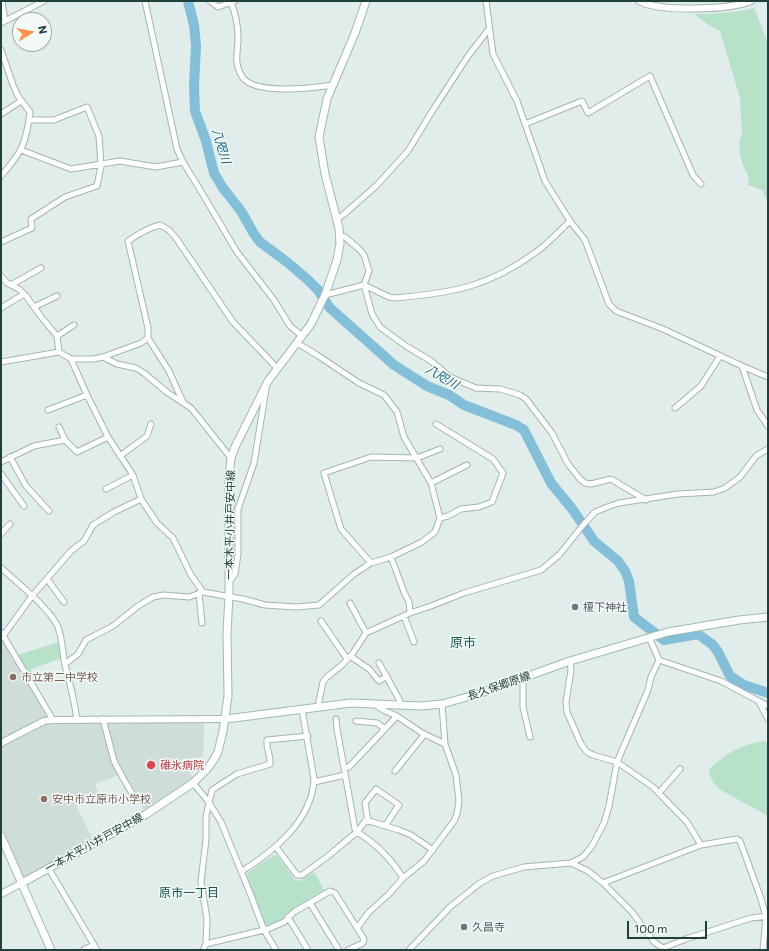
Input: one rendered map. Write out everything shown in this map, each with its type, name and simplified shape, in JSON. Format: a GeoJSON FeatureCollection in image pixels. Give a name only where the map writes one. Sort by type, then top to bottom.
{"type":"FeatureCollection","features":[{"type":"Feature","properties":{"kind":"main road","name":"一本木平小井戸安中線"},"geometry":{"type":"LineString","coordinates":[[22,883],[146,815],[193,783],[207,770],[216,757],[226,719],[228,696],[227,633],[229,596],[229,477],[232,458],[235,447],[267,384],[277,368],[311,324],[325,295],[336,260],[340,244],[340,236],[325,174],[319,137],[326,105],[355,33],[366,1]]}},
{"type":"Feature","properties":{"kind":"main road","name":"長久保郷原線"},"geometry":{"type":"LineString","coordinates":[[226,719],[351,703],[421,706],[442,704],[478,694],[570,661],[649,637],[692,627],[768,617]]}},
{"type":"Feature","properties":{"kind":"main road"},"geometry":{"type":"LineString","coordinates":[[1,836],[51,950]]}},
{"type":"Feature","properties":{"kind":"street"},"geometry":{"type":"LineString","coordinates":[[2,1],[3,22],[44,1]]}},
{"type":"Feature","properties":{"kind":"street"},"geometry":{"type":"LineString","coordinates":[[145,1],[178,149],[183,162],[237,252],[274,300],[290,326],[302,336]]}},
{"type":"Feature","properties":{"kind":"street"},"geometry":{"type":"LineString","coordinates":[[210,1],[218,7],[233,2],[238,36],[237,62],[243,78],[248,82],[266,87],[296,90],[333,85]]}},
{"type":"Feature","properties":{"kind":"street"},"geometry":{"type":"LineString","coordinates":[[486,1],[493,54],[517,102],[546,181],[570,221],[585,240],[608,304],[616,311],[663,329],[768,377]]}},
{"type":"Feature","properties":{"kind":"street"},"geometry":{"type":"LineString","coordinates":[[639,1],[663,8],[725,6],[751,1]]}},
{"type":"Feature","properties":{"kind":"street"},"geometry":{"type":"LineString","coordinates":[[337,219],[344,215],[376,186],[408,151],[463,63],[489,29]]}},
{"type":"Feature","properties":{"kind":"street"},"geometry":{"type":"LineString","coordinates":[[1,50],[13,85],[21,101],[30,112],[27,134],[21,150],[1,176]]}},
{"type":"Feature","properties":{"kind":"street"},"geometry":{"type":"LineString","coordinates":[[525,124],[582,101],[588,113],[650,76],[693,175],[701,184]]}},
{"type":"Feature","properties":{"kind":"street"},"geometry":{"type":"LineString","coordinates":[[1,114],[21,101]]}},
{"type":"Feature","properties":{"kind":"street"},"geometry":{"type":"LineString","coordinates":[[1,242],[32,228],[31,220],[65,196],[97,186],[100,163],[99,136],[87,107],[54,120],[29,120]]}},
{"type":"Feature","properties":{"kind":"street"},"geometry":{"type":"LineString","coordinates":[[21,150],[72,169],[100,163],[120,161],[156,167],[183,162]]}},
{"type":"Feature","properties":{"kind":"street"},"geometry":{"type":"LineString","coordinates":[[325,295],[364,285],[395,298],[460,290],[503,274],[537,252],[570,221]]}},
{"type":"Feature","properties":{"kind":"street"},"geometry":{"type":"LineString","coordinates":[[183,403],[169,370],[148,338],[148,328],[128,241],[136,234],[152,227],[160,225],[169,230],[233,322],[277,368]]}},
{"type":"Feature","properties":{"kind":"street"},"geometry":{"type":"LineString","coordinates":[[340,236],[344,237],[364,255],[369,271],[364,285],[372,314],[380,327],[406,346],[431,361],[450,377],[476,388],[500,389],[520,394],[526,399],[552,433],[568,464],[580,479],[585,483],[591,484],[611,479],[646,500]]}},
{"type":"Feature","properties":{"kind":"street"},"geometry":{"type":"LineString","coordinates":[[11,285],[41,268]]}},
{"type":"Feature","properties":{"kind":"street"},"geometry":{"type":"LineString","coordinates":[[1,276],[7,283],[19,288],[57,336],[59,352]]}},
{"type":"Feature","properties":{"kind":"street"},"geometry":{"type":"LineString","coordinates":[[1,308],[24,294]]}},
{"type":"Feature","properties":{"kind":"street"},"geometry":{"type":"LineString","coordinates":[[34,307],[57,296]]}},
{"type":"Feature","properties":{"kind":"street"},"geometry":{"type":"LineString","coordinates":[[57,336],[74,325]]}},
{"type":"Feature","properties":{"kind":"street"},"geometry":{"type":"LineString","coordinates":[[1,362],[59,352],[71,359],[93,359],[103,357],[141,343],[148,338]]}},
{"type":"Feature","properties":{"kind":"street"},"geometry":{"type":"LineString","coordinates":[[65,664],[78,654],[86,640],[113,626],[138,606],[154,597],[164,595],[189,597],[201,593],[229,596],[265,605],[296,607],[319,605],[354,574],[371,563],[391,557],[422,542],[435,532],[440,518],[431,483],[404,437],[397,412],[384,395],[359,383],[296,343]]}},
{"type":"Feature","properties":{"kind":"street"},"geometry":{"type":"LineString","coordinates":[[675,408],[701,386],[720,356]]}},
{"type":"Feature","properties":{"kind":"street"},"geometry":{"type":"LineString","coordinates":[[103,357],[117,364],[136,368],[168,393],[191,408],[232,458]]}},
{"type":"Feature","properties":{"kind":"street"},"geometry":{"type":"LineString","coordinates":[[71,359],[86,396],[108,436],[133,475],[141,498],[157,523],[173,538],[201,593],[202,623]]}},
{"type":"Feature","properties":{"kind":"street"},"geometry":{"type":"LineString","coordinates":[[742,366],[757,410],[768,426]]}},
{"type":"Feature","properties":{"kind":"street"},"geometry":{"type":"LineString","coordinates":[[229,582],[235,574],[238,554],[238,509],[254,463],[267,384]]}},
{"type":"Feature","properties":{"kind":"street"},"geometry":{"type":"LineString","coordinates":[[48,410],[86,396]]}},
{"type":"Feature","properties":{"kind":"street"},"geometry":{"type":"LineString","coordinates":[[120,456],[147,436],[151,424]]}},
{"type":"Feature","properties":{"kind":"street"},"geometry":{"type":"LineString","coordinates":[[436,424],[493,459],[503,473],[492,502],[479,507],[462,509],[440,518]]}},
{"type":"Feature","properties":{"kind":"street"},"geometry":{"type":"LineString","coordinates":[[58,427],[65,440],[77,452],[108,436]]}},
{"type":"Feature","properties":{"kind":"street"},"geometry":{"type":"LineString","coordinates":[[1,462],[34,446],[65,440]]}},
{"type":"Feature","properties":{"kind":"street"},"geometry":{"type":"LineString","coordinates":[[371,563],[341,529],[324,473],[371,458],[417,458],[440,449]]}},
{"type":"Feature","properties":{"kind":"street"},"geometry":{"type":"LineString","coordinates":[[319,707],[323,682],[349,658],[366,633],[410,613],[464,593],[541,570],[559,555],[595,512],[619,503],[678,494],[714,492],[725,488],[740,477],[756,456],[767,450],[768,456]]}},
{"type":"Feature","properties":{"kind":"street"},"geometry":{"type":"LineString","coordinates":[[10,458],[26,486],[49,511]]}},
{"type":"Feature","properties":{"kind":"street"},"geometry":{"type":"LineString","coordinates":[[431,483],[467,465]]}},
{"type":"Feature","properties":{"kind":"street"},"geometry":{"type":"LineString","coordinates":[[1,474],[24,506]]}},
{"type":"Feature","properties":{"kind":"street"},"geometry":{"type":"LineString","coordinates":[[106,489],[133,475]]}},
{"type":"Feature","properties":{"kind":"street"},"geometry":{"type":"LineString","coordinates":[[53,720],[2,634],[32,596],[71,551],[84,541],[93,525],[141,498]]}},
{"type":"Feature","properties":{"kind":"street"},"geometry":{"type":"LineString","coordinates":[[1,534],[10,524]]}},
{"type":"Feature","properties":{"kind":"street"},"geometry":{"type":"LineString","coordinates":[[391,557],[409,602],[410,613]]}},
{"type":"Feature","properties":{"kind":"street"},"geometry":{"type":"LineString","coordinates":[[1,568],[32,596],[52,617],[57,625],[61,635],[65,664],[74,694],[77,719]]}},
{"type":"Feature","properties":{"kind":"street"},"geometry":{"type":"LineString","coordinates":[[47,579],[64,602]]}},
{"type":"Feature","properties":{"kind":"street"},"geometry":{"type":"LineString","coordinates":[[350,603],[366,633]]}},
{"type":"Feature","properties":{"kind":"street"},"geometry":{"type":"LineString","coordinates":[[404,616],[414,642]]}},
{"type":"Feature","properties":{"kind":"street"},"geometry":{"type":"LineString","coordinates":[[321,621],[349,658],[369,668],[379,681],[387,676]]}},
{"type":"Feature","properties":{"kind":"street"},"geometry":{"type":"LineString","coordinates":[[649,637],[659,660],[721,681],[768,706]]}},
{"type":"Feature","properties":{"kind":"street"},"geometry":{"type":"LineString","coordinates":[[409,950],[450,907],[480,883],[493,876],[524,867],[571,863],[583,857],[592,846],[604,822],[609,806],[617,762],[648,690],[651,676],[659,660]]}},
{"type":"Feature","properties":{"kind":"street"},"geometry":{"type":"LineString","coordinates":[[570,661],[571,670],[566,702],[567,712],[586,752],[617,762],[653,787],[687,822],[701,845]]}},
{"type":"Feature","properties":{"kind":"street"},"geometry":{"type":"LineString","coordinates":[[379,663],[400,701],[400,705]]}},
{"type":"Feature","properties":{"kind":"street"},"geometry":{"type":"LineString","coordinates":[[523,677],[523,707],[530,737]]}},
{"type":"Feature","properties":{"kind":"street"},"geometry":{"type":"LineString","coordinates":[[758,701],[768,719]]}},
{"type":"Feature","properties":{"kind":"street"},"geometry":{"type":"LineString","coordinates":[[357,928],[369,912],[424,861],[454,821],[459,808],[456,776],[445,744],[442,704]]}},
{"type":"Feature","properties":{"kind":"street"},"geometry":{"type":"LineString","coordinates":[[376,705],[383,710],[398,716],[424,734],[445,744]]}},
{"type":"Feature","properties":{"kind":"street"},"geometry":{"type":"LineString","coordinates":[[242,872],[276,847],[289,833],[308,807],[314,782],[308,736],[302,709]]}},
{"type":"Feature","properties":{"kind":"street"},"geometry":{"type":"LineString","coordinates":[[344,768],[348,767],[398,716]]}},
{"type":"Feature","properties":{"kind":"street"},"geometry":{"type":"LineString","coordinates":[[103,719],[114,761],[122,778],[134,797]]}},
{"type":"Feature","properties":{"kind":"street"},"geometry":{"type":"LineString","coordinates":[[1,743],[44,721],[53,720],[226,719]]}},
{"type":"Feature","properties":{"kind":"street"},"geometry":{"type":"LineString","coordinates":[[336,719],[355,829],[384,854],[404,878]]}},
{"type":"Feature","properties":{"kind":"street"},"geometry":{"type":"LineString","coordinates":[[356,721],[377,723],[385,729]]}},
{"type":"Feature","properties":{"kind":"street"},"geometry":{"type":"LineString","coordinates":[[395,771],[424,734]]}},
{"type":"Feature","properties":{"kind":"street"},"geometry":{"type":"LineString","coordinates":[[203,950],[206,944],[207,919],[201,882],[206,839],[206,816],[208,801],[212,790],[237,774],[270,764],[271,758],[266,749],[267,740],[308,736]]}},
{"type":"Feature","properties":{"kind":"street"},"geometry":{"type":"LineString","coordinates":[[659,793],[680,769]]}},
{"type":"Feature","properties":{"kind":"street"},"geometry":{"type":"LineString","coordinates":[[314,782],[345,776]]}},
{"type":"Feature","properties":{"kind":"street"},"geometry":{"type":"LineString","coordinates":[[193,783],[208,801],[221,822],[264,930],[276,950]]}},
{"type":"Feature","properties":{"kind":"street"},"geometry":{"type":"LineString","coordinates":[[368,822],[366,803],[376,789],[399,804],[385,826]]}},
{"type":"Feature","properties":{"kind":"street"},"geometry":{"type":"LineString","coordinates":[[276,847],[297,876],[302,875],[327,857],[357,832],[366,820],[368,822],[399,830],[411,835],[433,850]]}},
{"type":"Feature","properties":{"kind":"street"},"geometry":{"type":"LineString","coordinates":[[603,883],[701,845],[737,839],[740,841],[767,916],[763,950]]}},
{"type":"Feature","properties":{"kind":"street"},"geometry":{"type":"LineString","coordinates":[[571,863],[588,871],[603,883],[632,912],[654,942],[662,949],[686,939],[743,920],[767,916]]}},
{"type":"Feature","properties":{"kind":"street"},"geometry":{"type":"LineString","coordinates":[[49,869],[96,948],[83,950]]}},
{"type":"Feature","properties":{"kind":"street"},"geometry":{"type":"LineString","coordinates":[[1,894],[22,883]]}},
{"type":"Feature","properties":{"kind":"street"},"geometry":{"type":"LineString","coordinates":[[206,944],[268,930],[284,922],[294,912],[330,891],[335,893],[364,940],[363,943],[348,950]]}},
{"type":"Feature","properties":{"kind":"street"},"geometry":{"type":"LineString","coordinates":[[310,903],[339,950]]}},
{"type":"Feature","properties":{"kind":"street"},"geometry":{"type":"LineString","coordinates":[[288,917],[308,950]]}},
{"type":"Feature","properties":{"kind":"shaded area","name":"市立第二中学校"},"geometry":{"type":"Polygon","coordinates":[[[1,639],[48,715],[1,740],[1,639]]]}},
{"type":"Feature","properties":{"kind":"shaded area","name":"安中市立原市小学校"},"geometry":{"type":"Polygon","coordinates":[[[101,722],[119,775],[95,784],[99,795],[75,803],[92,838],[90,842],[23,879],[1,830],[1,747],[44,723],[101,722]]]}},
{"type":"Feature","properties":{"kind":"shaded area","name":"碓氷病院"},"geometry":{"type":"Polygon","coordinates":[[[105,722],[204,722],[203,757],[181,760],[194,779],[145,812],[124,778],[116,760],[105,722]]]}},
{"type":"Feature","properties":{"kind":"green space"},"geometry":{"type":"Polygon","coordinates":[[[753,8],[768,44],[768,200],[765,197],[763,190],[748,185],[749,178],[742,163],[740,154],[739,142],[742,135],[740,98],[720,31],[694,14],[724,13],[753,8]]]}},
{"type":"Feature","properties":{"kind":"green space"},"geometry":{"type":"Polygon","coordinates":[[[59,642],[62,658],[31,669],[32,680],[17,655],[59,642]]]}},
{"type":"Feature","properties":{"kind":"green space"},"geometry":{"type":"Polygon","coordinates":[[[764,741],[768,743],[768,816],[719,789],[712,780],[709,769],[734,750],[756,742],[764,741]]]}},
{"type":"Feature","properties":{"kind":"green space"},"geometry":{"type":"Polygon","coordinates":[[[274,855],[277,855],[295,880],[299,881],[314,872],[324,890],[292,910],[282,919],[268,926],[265,925],[247,873],[274,855]]]}},
{"type":"Feature","properties":{"kind":"waterway","name":"八咫川"},"geometry":{"type":"LineString","coordinates":[[188,1],[194,25],[196,46],[194,86],[195,111],[206,141],[214,173],[223,188],[241,211],[260,242],[308,280],[318,290],[330,308],[394,365],[427,386],[449,395],[464,405],[516,425],[524,430],[551,483],[573,510],[594,541],[618,561],[625,571],[629,581],[634,617],[664,640],[698,634],[713,645],[730,676],[744,685],[768,693]]}},
{"type":"Feature","properties":{"kind":"place","name":"榎下神社"},"geometry":{"type":"Point","coordinates":[575,607]}},
{"type":"Feature","properties":{"kind":"place","name":"市立第二中学校"},"geometry":{"type":"Point","coordinates":[13,677]}},
{"type":"Feature","properties":{"kind":"place","name":"碓氷病院"},"geometry":{"type":"Point","coordinates":[151,765]}},
{"type":"Feature","properties":{"kind":"place","name":"安中市立原市小学校"},"geometry":{"type":"Point","coordinates":[44,799]}},
{"type":"Feature","properties":{"kind":"place","name":"久昌寺"},"geometry":{"type":"Point","coordinates":[464,927]}},
{"type":"Feature","properties":{"kind":"district","name":"原市"},"geometry":{"type":"Point","coordinates":[463,643]}},
{"type":"Feature","properties":{"kind":"district","name":"原市一丁目"},"geometry":{"type":"Point","coordinates":[189,893]}}]}
